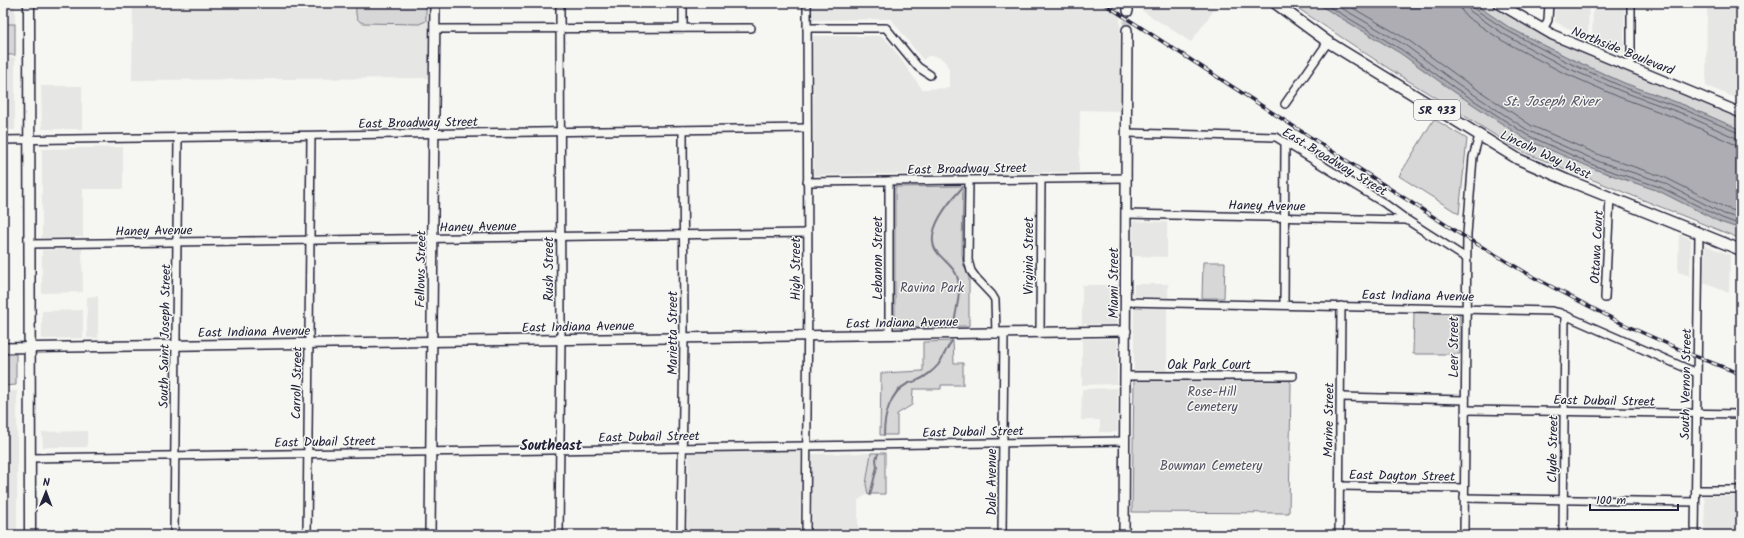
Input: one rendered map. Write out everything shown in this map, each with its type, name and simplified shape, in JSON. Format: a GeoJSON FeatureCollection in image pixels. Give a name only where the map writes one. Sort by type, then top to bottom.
{"type":"FeatureCollection","features":[{"type":"Feature","properties":{"kind":"main road"},"geometry":{"type":"LineString","coordinates":[[29,3],[30,535]]}},
{"type":"Feature","properties":{"kind":"main road","name":"Lincoln Way West"},"geometry":{"type":"LineString","coordinates":[[1274,3],[1328,42],[1518,159],[1610,198],[1741,250]]}},
{"type":"Feature","properties":{"kind":"street","name":"Fellows Street"},"geometry":{"type":"LineString","coordinates":[[430,535],[435,3]]}},
{"type":"Feature","properties":{"kind":"street","name":"Rush Street"},"geometry":{"type":"LineString","coordinates":[[559,535],[561,339],[560,3]]}},
{"type":"Feature","properties":{"kind":"street"},"geometry":{"type":"LineString","coordinates":[[683,3],[683,28]]}},
{"type":"Feature","properties":{"kind":"street","name":"High Street"},"geometry":{"type":"LineString","coordinates":[[806,3],[806,535]]}},
{"type":"Feature","properties":{"kind":"street","name":"Northside Boulevard"},"geometry":{"type":"LineString","coordinates":[[1498,3],[1543,30],[1600,55],[1741,112]]}},
{"type":"Feature","properties":{"kind":"street"},"geometry":{"type":"LineString","coordinates":[[1543,30],[1548,20],[1549,3]]}},
{"type":"Feature","properties":{"kind":"street"},"geometry":{"type":"LineString","coordinates":[[1631,3],[1631,67]]}},
{"type":"Feature","properties":{"kind":"street"},"geometry":{"type":"LineString","coordinates":[[435,29],[751,28]]}},
{"type":"Feature","properties":{"kind":"street"},"geometry":{"type":"LineString","coordinates":[[807,28],[886,28],[918,67],[930,75]]}},
{"type":"Feature","properties":{"kind":"street","name":"Miami Street"},"geometry":{"type":"LineString","coordinates":[[1124,535],[1127,30]]}},
{"type":"Feature","properties":{"kind":"street"},"geometry":{"type":"LineString","coordinates":[[1285,104],[1328,42]]}},
{"type":"Feature","properties":{"kind":"street","name":"East Broadway Street"},"geometry":{"type":"LineString","coordinates":[[3,140],[807,128]]}},
{"type":"Feature","properties":{"kind":"street","name":"Marietta Street"},"geometry":{"type":"LineString","coordinates":[[682,535],[684,338],[683,130]]}},
{"type":"Feature","properties":{"kind":"street","name":"East Broadway Street"},"geometry":{"type":"LineString","coordinates":[[1127,133],[1276,137],[1384,204],[1406,220],[1466,258]]}},
{"type":"Feature","properties":{"kind":"street","name":"Carroll Street"},"geometry":{"type":"LineString","coordinates":[[307,535],[311,136]]}},
{"type":"Feature","properties":{"kind":"street","name":"Leer Street"},"geometry":{"type":"LineString","coordinates":[[1464,535],[1466,258],[1472,171],[1475,149],[1479,136]]}},
{"type":"Feature","properties":{"kind":"street","name":"South Saint Joseph Street"},"geometry":{"type":"LineString","coordinates":[[174,535],[178,138]]}},
{"type":"Feature","properties":{"kind":"street"},"geometry":{"type":"LineString","coordinates":[[1284,305],[1285,143]]}},
{"type":"Feature","properties":{"kind":"street","name":"East Broadway Street"},"geometry":{"type":"LineString","coordinates":[[807,182],[1127,178]]}},
{"type":"Feature","properties":{"kind":"street","name":"Virginia Street"},"geometry":{"type":"LineString","coordinates":[[1040,333],[1041,179]]}},
{"type":"Feature","properties":{"kind":"street","name":"Dale Avenue"},"geometry":{"type":"LineString","coordinates":[[969,180],[968,260],[971,271],[992,294],[995,300],[1000,334],[1003,443],[1002,535]]}},
{"type":"Feature","properties":{"kind":"street","name":"Lebanon Street"},"geometry":{"type":"LineString","coordinates":[[889,181],[889,335]]}},
{"type":"Feature","properties":{"kind":"street","name":"Ottawa Court"},"geometry":{"type":"LineString","coordinates":[[1605,298],[1610,198]]}},
{"type":"Feature","properties":{"kind":"street","name":"Haney Avenue"},"geometry":{"type":"LineString","coordinates":[[1126,214],[1406,220]]}},
{"type":"Feature","properties":{"kind":"street","name":"Haney Avenue"},"geometry":{"type":"LineString","coordinates":[[29,244],[807,233]]}},
{"type":"Feature","properties":{"kind":"street","name":"South Vernon Street"},"geometry":{"type":"LineString","coordinates":[[1695,535],[1699,233]]}},
{"type":"Feature","properties":{"kind":"street","name":"East Indiana Avenue"},"geometry":{"type":"LineString","coordinates":[[1126,302],[1551,310],[1697,373]]}},
{"type":"Feature","properties":{"kind":"street","name":"Marine Street"},"geometry":{"type":"LineString","coordinates":[[1339,535],[1341,306]]}},
{"type":"Feature","properties":{"kind":"street","name":"Clyde Street"},"geometry":{"type":"LineString","coordinates":[[1563,535],[1565,315]]}},
{"type":"Feature","properties":{"kind":"street","name":"East Indiana Avenue"},"geometry":{"type":"LineString","coordinates":[[3,348],[1126,331]]}},
{"type":"Feature","properties":{"kind":"street","name":"Oak Park Court"},"geometry":{"type":"LineString","coordinates":[[1126,376],[1293,376]]}},
{"type":"Feature","properties":{"kind":"street"},"geometry":{"type":"LineString","coordinates":[[1341,397],[1465,400]]}},
{"type":"Feature","properties":{"kind":"street","name":"East Dubail Street"},"geometry":{"type":"LineString","coordinates":[[1466,410],[1741,414]]}},
{"type":"Feature","properties":{"kind":"street","name":"East Dubail Street"},"geometry":{"type":"LineString","coordinates":[[30,458],[1125,441]]}},
{"type":"Feature","properties":{"kind":"street","name":"East Dayton Street"},"geometry":{"type":"LineString","coordinates":[[1339,486],[1464,488]]}},
{"type":"Feature","properties":{"kind":"street"},"geometry":{"type":"LineString","coordinates":[[1696,490],[1741,490]]}},
{"type":"Feature","properties":{"kind":"street","name":"East Dayton Street"},"geometry":{"type":"LineString","coordinates":[[1464,498],[1695,502]]}},
{"type":"Feature","properties":{"kind":"shaded area"},"geometry":{"type":"Polygon","coordinates":[[[3,3],[15,3],[15,24],[3,24],[3,3]]]}},
{"type":"Feature","properties":{"kind":"shaded area"},"geometry":{"type":"Polygon","coordinates":[[[133,3],[429,3],[428,78],[132,80],[133,3]]]}},
{"type":"Feature","properties":{"kind":"shaded area"},"geometry":{"type":"Polygon","coordinates":[[[812,3],[1116,3],[1120,6],[1120,111],[1080,110],[1079,172],[814,175],[813,36],[882,36],[890,44],[922,89],[949,88],[949,69],[942,59],[935,56],[928,56],[923,60],[891,19],[812,20],[812,3]]]}},
{"type":"Feature","properties":{"kind":"shaded area"},"geometry":{"type":"Polygon","coordinates":[[[1135,3],[1219,3],[1191,42],[1135,6],[1135,3]]]}},
{"type":"Feature","properties":{"kind":"shaded area"},"geometry":{"type":"Polygon","coordinates":[[[1555,3],[1589,3],[1588,38],[1555,22],[1555,3]]]}},
{"type":"Feature","properties":{"kind":"shaded area"},"geometry":{"type":"Polygon","coordinates":[[[1593,3],[1625,3],[1624,53],[1592,40],[1593,3]]]}},
{"type":"Feature","properties":{"kind":"shaded area"},"geometry":{"type":"Polygon","coordinates":[[[1707,8],[1738,9],[1736,98],[1706,86],[1707,8]]]}},
{"type":"Feature","properties":{"kind":"shaded area"},"geometry":{"type":"Polygon","coordinates":[[[15,57],[15,130],[3,130],[3,58],[15,57]]]}},
{"type":"Feature","properties":{"kind":"shaded area"},"geometry":{"type":"Polygon","coordinates":[[[41,86],[82,86],[82,129],[42,129],[41,86]]]}},
{"type":"Feature","properties":{"kind":"shaded area"},"geometry":{"type":"Polygon","coordinates":[[[123,147],[123,189],[83,189],[83,237],[42,238],[42,149],[123,147]]]}},
{"type":"Feature","properties":{"kind":"shaded area"},"geometry":{"type":"Polygon","coordinates":[[[1133,221],[1167,222],[1167,257],[1133,256],[1133,221]]]}},
{"type":"Feature","properties":{"kind":"shaded area"},"geometry":{"type":"Polygon","coordinates":[[[1679,234],[1691,239],[1690,276],[1678,272],[1679,234]]]}},
{"type":"Feature","properties":{"kind":"shaded area"},"geometry":{"type":"Polygon","coordinates":[[[1705,245],[1730,255],[1729,293],[1704,283],[1705,245]]]}},
{"type":"Feature","properties":{"kind":"shaded area"},"geometry":{"type":"Polygon","coordinates":[[[82,249],[83,292],[42,293],[42,250],[82,249]]]}},
{"type":"Feature","properties":{"kind":"shaded area"},"geometry":{"type":"Polygon","coordinates":[[[1134,284],[1168,284],[1168,297],[1134,296],[1134,284]]]}},
{"type":"Feature","properties":{"kind":"shaded area"},"geometry":{"type":"Polygon","coordinates":[[[1082,285],[1119,285],[1117,324],[1082,324],[1082,285]]]}},
{"type":"Feature","properties":{"kind":"shaded area"},"geometry":{"type":"Polygon","coordinates":[[[98,296],[98,338],[87,338],[87,297],[98,296]]]}},
{"type":"Feature","properties":{"kind":"shaded area"},"geometry":{"type":"Polygon","coordinates":[[[1134,307],[1167,307],[1167,371],[1134,371],[1134,307]]]}},
{"type":"Feature","properties":{"kind":"shaded area"},"geometry":{"type":"Polygon","coordinates":[[[83,310],[83,338],[42,339],[42,311],[83,310]]]}},
{"type":"Feature","properties":{"kind":"shaded area"},"geometry":{"type":"Polygon","coordinates":[[[1082,339],[1116,339],[1118,341],[1117,384],[1082,385],[1082,339]]]}},
{"type":"Feature","properties":{"kind":"shaded area"},"geometry":{"type":"Polygon","coordinates":[[[1117,388],[1117,432],[1100,432],[1100,420],[1081,420],[1082,389],[1117,388]]]}},
{"type":"Feature","properties":{"kind":"shaded area"},"geometry":{"type":"Polygon","coordinates":[[[3,391],[17,391],[17,535],[3,535],[3,391]]]}},
{"type":"Feature","properties":{"kind":"shaded area"},"geometry":{"type":"Polygon","coordinates":[[[87,431],[87,447],[43,447],[42,432],[87,431]]]}},
{"type":"Feature","properties":{"kind":"shaded area"},"geometry":{"type":"Polygon","coordinates":[[[801,450],[800,535],[687,535],[689,453],[801,450]]]}},
{"type":"Feature","properties":{"kind":"shaded area"},"geometry":{"type":"Polygon","coordinates":[[[871,453],[866,484],[868,494],[858,500],[858,535],[812,535],[812,454],[871,453]]]}},
{"type":"Feature","properties":{"kind":"shaded area"},"geometry":{"type":"Polygon","coordinates":[[[1703,496],[1741,496],[1741,535],[1704,535],[1705,501],[1703,496]]]}},
{"type":"Feature","properties":{"kind":"green space"},"geometry":{"type":"Polygon","coordinates":[[[356,3],[426,3],[426,21],[419,24],[363,23],[358,20],[356,3]]]}},
{"type":"Feature","properties":{"kind":"green space"},"geometry":{"type":"Polygon","coordinates":[[[1290,3],[1316,3],[1400,53],[1453,91],[1525,139],[1597,170],[1659,191],[1720,222],[1741,229],[1741,239],[1528,154],[1514,147],[1380,63],[1290,3]]]}},
{"type":"Feature","properties":{"kind":"green space"},"geometry":{"type":"Polygon","coordinates":[[[1473,3],[1491,3],[1549,39],[1741,118],[1741,130],[1684,105],[1624,83],[1567,57],[1510,28],[1473,3]]]}},
{"type":"Feature","properties":{"kind":"green space"},"geometry":{"type":"Polygon","coordinates":[[[3,24],[15,24],[15,55],[3,55],[3,24]]]}},
{"type":"Feature","properties":{"kind":"green space"},"geometry":{"type":"Polygon","coordinates":[[[1434,119],[1467,139],[1459,214],[1399,176],[1434,119]]]}},
{"type":"Feature","properties":{"kind":"green space","name":"Ravina Park"},"geometry":{"type":"Polygon","coordinates":[[[963,186],[962,254],[963,263],[969,278],[969,326],[895,327],[895,187],[963,186]]]}},
{"type":"Feature","properties":{"kind":"green space"},"geometry":{"type":"Polygon","coordinates":[[[1203,262],[1225,262],[1224,298],[1202,298],[1203,262]]]}},
{"type":"Feature","properties":{"kind":"green space"},"geometry":{"type":"Polygon","coordinates":[[[1414,312],[1460,312],[1460,354],[1413,354],[1414,312]]]}},
{"type":"Feature","properties":{"kind":"green space"},"geometry":{"type":"Polygon","coordinates":[[[953,341],[954,363],[963,363],[963,385],[941,385],[941,389],[913,389],[912,405],[897,414],[897,435],[880,435],[881,373],[923,371],[923,342],[953,341]]]}},
{"type":"Feature","properties":{"kind":"green space"},"geometry":{"type":"Polygon","coordinates":[[[16,354],[16,385],[3,386],[3,355],[16,354]]]}},
{"type":"Feature","properties":{"kind":"green space","name":"Bowman Cemetery"},"geometry":{"type":"Polygon","coordinates":[[[1134,379],[1289,380],[1291,383],[1289,513],[1132,512],[1134,379]]]}},
{"type":"Feature","properties":{"kind":"green space"},"geometry":{"type":"Polygon","coordinates":[[[871,453],[885,453],[885,494],[868,494],[866,484],[871,453]]]}},
{"type":"Feature","properties":{"kind":"water","name":"St. Joseph River"},"geometry":{"type":"Polygon","coordinates":[[[1316,3],[1473,3],[1510,28],[1567,57],[1624,83],[1684,105],[1741,130],[1741,229],[1720,222],[1659,191],[1597,170],[1525,139],[1453,91],[1400,53],[1316,3]]]}},
{"type":"Feature","properties":{"kind":"waterway"},"geometry":{"type":"LineString","coordinates":[[954,324],[959,293],[957,276],[937,252],[933,236],[939,218],[962,188]]}},
{"type":"Feature","properties":{"kind":"waterway"},"geometry":{"type":"LineString","coordinates":[[884,435],[885,421],[889,406],[896,393],[907,384],[926,376],[934,369],[940,362],[952,341]]}},
{"type":"Feature","properties":{"kind":"waterway"},"geometry":{"type":"LineString","coordinates":[[870,495],[877,467],[876,459],[878,454]]}},
{"type":"Feature","properties":{"kind":"tunnel"},"geometry":{"type":"LineString","coordinates":[[1127,30],[1128,11]]}},
{"type":"Feature","properties":{"kind":"railway"},"geometry":{"type":"LineString","coordinates":[[1103,3],[1460,234],[1535,278],[1623,324],[1697,357],[1741,374]]}},
{"type":"Feature","properties":{"kind":"district","name":"Southeast"},"geometry":{"type":"Point","coordinates":[551,445]}},
{"type":"Feature","properties":{"kind":"park label","name":"Rose-Hill Cemetery"},"geometry":{"type":"Point","coordinates":[1212,398]}}]}
